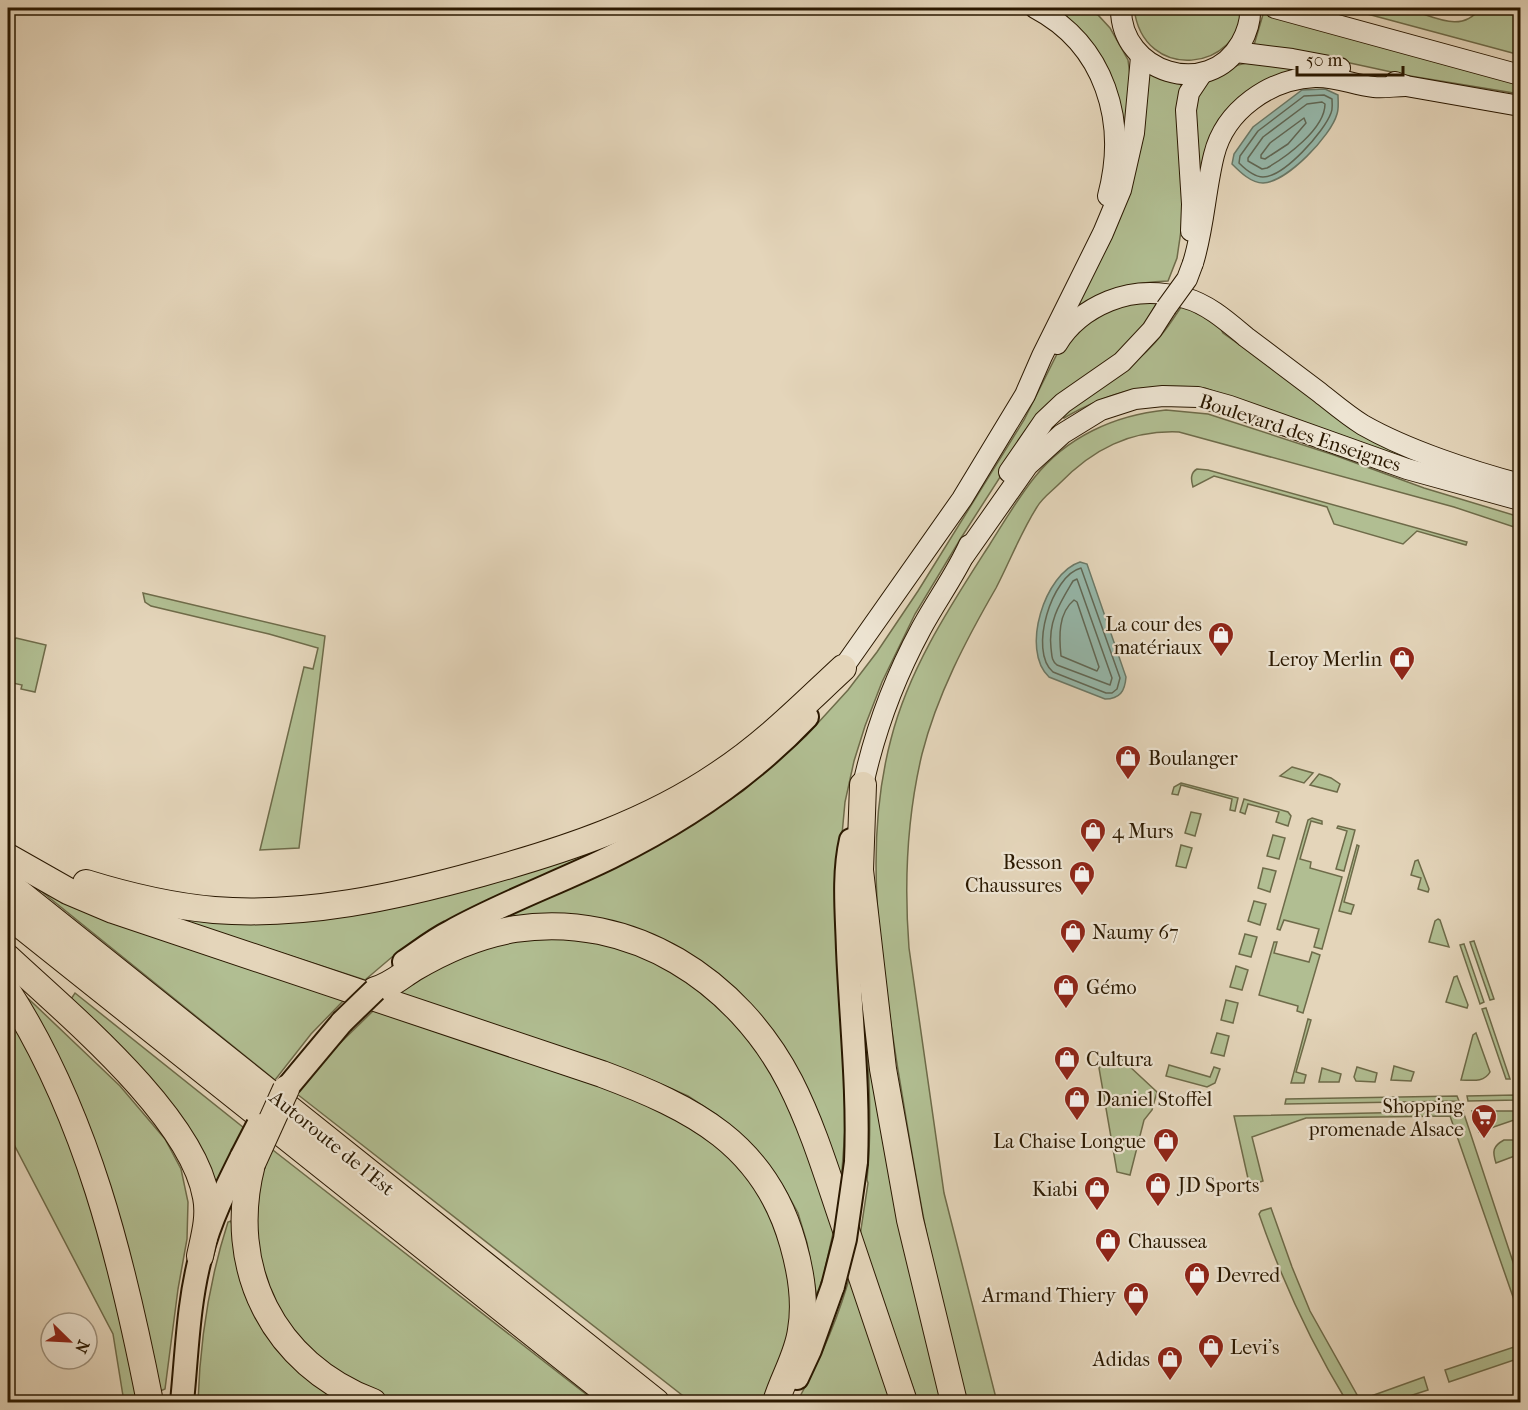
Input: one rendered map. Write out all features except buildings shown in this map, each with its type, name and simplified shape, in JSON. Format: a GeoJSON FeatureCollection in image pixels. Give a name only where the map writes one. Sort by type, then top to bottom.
{"type":"FeatureCollection","features":[{"type":"Feature","properties":{"kind":"highway"},"geometry":{"type":"LineString","coordinates":[[8,845],[82,882],[175,905],[215,910],[303,908],[423,889],[566,849],[614,831],[668,805],[719,774],[769,736],[843,668]]}},
{"type":"Feature","properties":{"kind":"highway"},"geometry":{"type":"LineString","coordinates":[[863,785],[860,870],[883,1069],[910,1220],[954,1402]]}},
{"type":"Feature","properties":{"kind":"highway"},"geometry":{"type":"LineString","coordinates":[[8,857],[68,891],[113,910],[648,1091],[699,1118],[722,1134],[762,1176],[789,1229],[797,1256],[804,1310],[801,1332],[776,1402]]}},
{"type":"Feature","properties":{"kind":"highway","name":"Autoroute de l’Est"},"geometry":{"type":"LineString","coordinates":[[8,884],[656,1402]]}},
{"type":"Feature","properties":{"kind":"highway","name":"Autoroute de l’Est"},"geometry":{"type":"LineString","coordinates":[[8,915],[619,1402]]}},
{"type":"Feature","properties":{"kind":"highway"},"geometry":{"type":"LineString","coordinates":[[375,990],[385,987],[409,965],[482,936],[516,929],[548,926],[607,932],[634,940],[662,952],[705,979],[732,1002],[770,1050],[789,1081],[808,1123],[904,1402]]}},
{"type":"Feature","properties":{"kind":"highway"},"geometry":{"type":"LineString","coordinates":[[8,958],[115,1060],[176,1130],[198,1171],[207,1200],[208,1214],[200,1256]]}},
{"type":"Feature","properties":{"kind":"highway"},"geometry":{"type":"LineString","coordinates":[[8,992],[46,1057],[88,1159],[112,1234],[136,1331],[150,1402]]}},
{"type":"Feature","properties":{"kind":"highway"},"geometry":{"type":"LineString","coordinates":[[286,1089],[247,1160],[244,1239],[248,1262],[259,1295],[272,1322],[285,1340],[317,1372],[334,1384],[373,1402]]}},
{"type":"Feature","properties":{"kind":"main road"},"geometry":{"type":"LineString","coordinates":[[1035,8],[1053,17],[1074,36],[1092,59],[1107,93],[1114,128],[1113,168],[1106,203],[1060,318]]}},
{"type":"Feature","properties":{"kind":"main road"},"geometry":{"type":"LineString","coordinates":[[1115,10],[1131,43],[1141,57],[1160,68],[1180,74],[1201,75],[1220,67],[1236,52],[1246,35],[1250,8]]}},
{"type":"Feature","properties":{"kind":"main road"},"geometry":{"type":"LineString","coordinates":[[1275,8],[1521,75]]}},
{"type":"Feature","properties":{"kind":"main road"},"geometry":{"type":"LineString","coordinates":[[1236,52],[1321,64],[1377,76],[1406,86],[1521,106]]}},
{"type":"Feature","properties":{"kind":"main road"},"geometry":{"type":"LineString","coordinates":[[409,965],[449,932],[610,857],[666,828],[728,788],[778,746],[821,702],[962,499],[1025,395],[1060,318],[1103,233],[1121,190],[1134,133],[1141,57]]}},
{"type":"Feature","properties":{"kind":"main road"},"geometry":{"type":"LineString","coordinates":[[1190,262],[1192,204],[1187,102],[1189,93],[1201,75]]}},
{"type":"Feature","properties":{"kind":"main road"},"geometry":{"type":"LineString","coordinates":[[783,1402],[810,1350],[833,1286],[845,1239],[856,1162],[858,1122],[847,915],[847,870],[850,845],[877,730],[897,677],[921,628],[964,556],[990,501],[1044,421],[1063,403],[1122,362],[1142,342],[1177,295],[1202,230],[1214,154],[1224,132],[1242,108],[1268,89],[1302,78],[1318,76],[1336,78],[1374,87],[1406,86]]}},
{"type":"Feature","properties":{"kind":"main road","name":"Boulevard des Enseignes"},"geometry":{"type":"LineString","coordinates":[[1025,395],[1064,334],[1082,316],[1117,298],[1162,293],[1186,298],[1212,311],[1342,411],[1374,430],[1474,471],[1521,484]]}},
{"type":"Feature","properties":{"kind":"main road","name":"Boulevard des Enseignes"},"geometry":{"type":"LineString","coordinates":[[964,556],[1028,465],[1047,446],[1086,417],[1101,410],[1136,399],[1163,396],[1198,397],[1220,403],[1440,479],[1521,500]]}},
{"type":"Feature","properties":{"kind":"main road"},"geometry":{"type":"LineString","coordinates":[[1440,479],[1486,500],[1521,512]]}},
{"type":"Feature","properties":{"kind":"main road"},"geometry":{"type":"LineString","coordinates":[[286,1089],[342,1022],[375,990]]}},
{"type":"Feature","properties":{"kind":"main road"},"geometry":{"type":"LineString","coordinates":[[184,1402],[190,1314],[200,1256],[208,1230],[247,1160]]}},
{"type":"Feature","properties":{"kind":"shaded area"},"geometry":{"type":"Polygon","coordinates":[[[1395,7],[1453,22],[1463,21],[1480,8],[1520,8],[1520,55],[1345,8],[1395,7]]]}},
{"type":"Feature","properties":{"kind":"shaded area"},"geometry":{"type":"Polygon","coordinates":[[[1050,8],[1081,8],[1098,15],[1110,28],[1128,60],[1130,75],[1124,149],[1118,112],[1050,8]]]}},
{"type":"Feature","properties":{"kind":"shaded area"},"geometry":{"type":"Polygon","coordinates":[[[1134,8],[1241,8],[1237,29],[1226,45],[1210,56],[1192,60],[1172,58],[1155,49],[1141,33],[1134,8]]]}},
{"type":"Feature","properties":{"kind":"shaded area"},"geometry":{"type":"Polygon","coordinates":[[[1264,11],[1520,83],[1520,94],[1410,76],[1254,45],[1264,11]]]}},
{"type":"Feature","properties":{"kind":"shaded area"},"geometry":{"type":"Polygon","coordinates":[[[1251,62],[1307,68],[1249,95],[1202,197],[1192,108],[1201,82],[1238,65],[1251,62]]]}},
{"type":"Feature","properties":{"kind":"shaded area"},"geometry":{"type":"Polygon","coordinates":[[[1148,72],[1171,82],[1181,83],[1179,120],[1183,217],[1177,258],[1168,281],[1123,287],[1101,294],[1081,305],[1076,300],[1148,72]]]}},
{"type":"Feature","properties":{"kind":"shaded area"},"geometry":{"type":"Polygon","coordinates":[[[1160,297],[1139,335],[1036,421],[915,614],[882,682],[865,726],[845,802],[838,878],[847,1102],[841,1184],[821,1120],[807,1092],[696,961],[506,922],[505,916],[612,868],[674,836],[743,791],[806,736],[848,690],[918,591],[1024,420],[1059,350],[1103,309],[1160,297]]]}},
{"type":"Feature","properties":{"kind":"shaded area"},"geometry":{"type":"Polygon","coordinates":[[[1185,301],[1215,318],[1223,333],[1240,345],[1256,351],[1427,459],[1426,466],[1205,388],[1166,386],[1132,390],[1099,400],[1064,418],[1060,415],[1115,377],[1146,352],[1185,301]]]}},
{"type":"Feature","properties":{"kind":"shaded area"},"geometry":{"type":"Polygon","coordinates":[[[1166,410],[1208,414],[1334,455],[1424,488],[1520,517],[1520,529],[1454,507],[1179,432],[1144,434],[1113,444],[1085,461],[1037,507],[963,648],[936,710],[917,778],[908,850],[909,948],[944,1193],[997,1402],[965,1402],[923,1216],[886,988],[877,905],[876,863],[877,821],[882,780],[899,713],[920,662],[961,590],[1028,486],[1061,451],[1093,430],[1128,417],[1166,410]]]}},
{"type":"Feature","properties":{"kind":"shaded area"},"geometry":{"type":"Polygon","coordinates":[[[1197,469],[1208,470],[1467,542],[1466,545],[1417,531],[1403,544],[1334,524],[1327,507],[1214,476],[1193,487],[1192,477],[1197,469]]]}},
{"type":"Feature","properties":{"kind":"shaded area"},"geometry":{"type":"Polygon","coordinates":[[[143,593],[325,636],[299,848],[260,850],[304,667],[313,669],[318,648],[151,606],[145,602],[143,593]]]}},
{"type":"Feature","properties":{"kind":"shaded area"},"geometry":{"type":"Polygon","coordinates":[[[16,638],[46,645],[35,692],[21,689],[22,685],[8,682],[8,639],[13,641],[16,638]]]}},
{"type":"Feature","properties":{"kind":"shaded area"},"geometry":{"type":"Polygon","coordinates":[[[1292,767],[1313,773],[1304,783],[1280,776],[1292,767]]]}},
{"type":"Feature","properties":{"kind":"shaded area"},"geometry":{"type":"Polygon","coordinates":[[[1319,774],[1340,784],[1337,792],[1310,785],[1319,774]]]}},
{"type":"Feature","properties":{"kind":"shaded area"},"geometry":{"type":"Polygon","coordinates":[[[1181,783],[1238,798],[1235,811],[1230,810],[1232,799],[1181,785],[1178,795],[1172,794],[1174,787],[1181,783]]]}},
{"type":"Feature","properties":{"kind":"shaded area"},"geometry":{"type":"Polygon","coordinates":[[[1244,799],[1288,812],[1291,816],[1288,826],[1276,822],[1279,812],[1248,804],[1245,814],[1240,812],[1244,799]]]}},
{"type":"Feature","properties":{"kind":"shaded area"},"geometry":{"type":"Polygon","coordinates":[[[1191,812],[1201,814],[1195,836],[1185,833],[1191,812]]]}},
{"type":"Feature","properties":{"kind":"shaded area"},"geometry":{"type":"Polygon","coordinates":[[[1312,818],[1322,821],[1322,824],[1311,821],[1300,859],[1311,862],[1310,868],[1342,877],[1322,949],[1314,947],[1319,929],[1284,920],[1280,930],[1277,929],[1308,820],[1312,818]]]}},
{"type":"Feature","properties":{"kind":"shaded area"},"geometry":{"type":"Polygon","coordinates":[[[645,826],[426,936],[392,957],[365,980],[155,912],[239,918],[645,826]]]}},
{"type":"Feature","properties":{"kind":"shaded area"},"geometry":{"type":"Polygon","coordinates":[[[1338,826],[1355,830],[1344,871],[1336,869],[1347,831],[1337,828],[1338,826]]]}},
{"type":"Feature","properties":{"kind":"shaded area"},"geometry":{"type":"Polygon","coordinates":[[[1273,835],[1285,838],[1279,859],[1267,856],[1273,835]]]}},
{"type":"Feature","properties":{"kind":"shaded area"},"geometry":{"type":"Polygon","coordinates":[[[1181,845],[1192,848],[1186,868],[1176,866],[1181,845]]]}},
{"type":"Feature","properties":{"kind":"shaded area"},"geometry":{"type":"Polygon","coordinates":[[[1357,845],[1359,846],[1344,902],[1354,905],[1351,914],[1339,911],[1357,845]]]}},
{"type":"Feature","properties":{"kind":"shaded area"},"geometry":{"type":"Polygon","coordinates":[[[1418,860],[1429,889],[1428,892],[1418,889],[1421,878],[1411,875],[1415,861],[1418,860]]]}},
{"type":"Feature","properties":{"kind":"shaded area"},"geometry":{"type":"Polygon","coordinates":[[[1263,868],[1276,871],[1270,892],[1258,888],[1263,868]]]}},
{"type":"Feature","properties":{"kind":"shaded area"},"geometry":{"type":"Polygon","coordinates":[[[36,887],[345,999],[311,1034],[275,1080],[36,887]]]}},
{"type":"Feature","properties":{"kind":"shaded area"},"geometry":{"type":"Polygon","coordinates":[[[1254,901],[1266,904],[1260,925],[1248,921],[1254,901]]]}},
{"type":"Feature","properties":{"kind":"shaded area"},"geometry":{"type":"Polygon","coordinates":[[[1438,919],[1449,947],[1429,942],[1435,921],[1438,919]]]}},
{"type":"Feature","properties":{"kind":"shaded area"},"geometry":{"type":"Polygon","coordinates":[[[1245,934],[1257,937],[1251,957],[1239,954],[1245,934]]]}},
{"type":"Feature","properties":{"kind":"shaded area"},"geometry":{"type":"Polygon","coordinates":[[[534,936],[599,938],[688,972],[763,1044],[836,1220],[825,1269],[827,1274],[817,1298],[807,1243],[798,1213],[767,1163],[742,1136],[717,1115],[688,1096],[642,1076],[395,993],[446,963],[476,950],[534,936]]]}},
{"type":"Feature","properties":{"kind":"shaded area"},"geometry":{"type":"Polygon","coordinates":[[[858,937],[944,1402],[918,1402],[860,1236],[868,1183],[870,1120],[868,1058],[858,937]]]}},
{"type":"Feature","properties":{"kind":"shaded area"},"geometry":{"type":"Polygon","coordinates":[[[1474,941],[1494,999],[1490,1000],[1470,942],[1474,941]]]}},
{"type":"Feature","properties":{"kind":"shaded area"},"geometry":{"type":"Polygon","coordinates":[[[1274,942],[1277,942],[1274,953],[1309,962],[1312,952],[1320,955],[1303,1013],[1297,1011],[1298,1006],[1259,995],[1274,942]]]}},
{"type":"Feature","properties":{"kind":"shaded area"},"geometry":{"type":"Polygon","coordinates":[[[1464,944],[1484,1002],[1480,1004],[1460,945],[1464,944]]]}},
{"type":"Feature","properties":{"kind":"shaded area"},"geometry":{"type":"Polygon","coordinates":[[[1236,966],[1248,970],[1242,990],[1230,987],[1236,966]]]}},
{"type":"Feature","properties":{"kind":"shaded area"},"geometry":{"type":"Polygon","coordinates":[[[1457,976],[1468,1005],[1467,1008],[1446,1002],[1454,977],[1457,976]]]}},
{"type":"Feature","properties":{"kind":"shaded area"},"geometry":{"type":"Polygon","coordinates":[[[13,984],[120,1086],[165,1139],[181,1169],[188,1202],[187,1239],[165,1389],[158,1392],[13,984]]]}},
{"type":"Feature","properties":{"kind":"shaded area"},"geometry":{"type":"Polygon","coordinates":[[[75,993],[244,1128],[219,1182],[214,1181],[69,1002],[75,993]]]}},
{"type":"Feature","properties":{"kind":"shaded area"},"geometry":{"type":"Polygon","coordinates":[[[1226,1000],[1238,1003],[1233,1023],[1221,1020],[1226,1000]]]}},
{"type":"Feature","properties":{"kind":"shaded area"},"geometry":{"type":"Polygon","coordinates":[[[1486,1008],[1510,1079],[1506,1079],[1482,1009],[1486,1008]]]}},
{"type":"Feature","properties":{"kind":"shaded area"},"geometry":{"type":"Polygon","coordinates":[[[375,1009],[591,1081],[675,1115],[739,1164],[763,1197],[790,1272],[793,1320],[766,1402],[691,1402],[297,1094],[333,1050],[375,1009]]]}},
{"type":"Feature","properties":{"kind":"shaded area"},"geometry":{"type":"Polygon","coordinates":[[[8,1011],[50,1092],[81,1174],[109,1258],[140,1402],[124,1402],[113,1334],[8,1133],[8,1011]]]}},
{"type":"Feature","properties":{"kind":"shaded area"},"geometry":{"type":"Polygon","coordinates":[[[1308,1019],[1311,1020],[1296,1072],[1306,1075],[1304,1083],[1291,1083],[1308,1019]]]}},
{"type":"Feature","properties":{"kind":"shaded area"},"geometry":{"type":"Polygon","coordinates":[[[1217,1033],[1229,1036],[1224,1056],[1211,1053],[1217,1033]]]}},
{"type":"Feature","properties":{"kind":"shaded area"},"geometry":{"type":"Polygon","coordinates":[[[1476,1033],[1490,1072],[1481,1079],[1461,1080],[1473,1035],[1476,1033]]]}},
{"type":"Feature","properties":{"kind":"shaded area"},"geometry":{"type":"Polygon","coordinates":[[[1113,1051],[1157,1092],[1152,1110],[1144,1120],[1130,1175],[1117,1172],[1099,1068],[1113,1051]]]}},
{"type":"Feature","properties":{"kind":"shaded area"},"geometry":{"type":"Polygon","coordinates":[[[1169,1065],[1210,1077],[1214,1067],[1220,1069],[1215,1083],[1207,1087],[1166,1076],[1169,1065]]]}},
{"type":"Feature","properties":{"kind":"shaded area"},"geometry":{"type":"Polygon","coordinates":[[[1394,1066],[1414,1072],[1411,1081],[1391,1080],[1394,1066]]]}},
{"type":"Feature","properties":{"kind":"shaded area"},"geometry":{"type":"Polygon","coordinates":[[[1357,1067],[1377,1073],[1375,1082],[1356,1081],[1354,1077],[1357,1067]]]}},
{"type":"Feature","properties":{"kind":"shaded area"},"geometry":{"type":"Polygon","coordinates":[[[1322,1068],[1341,1074],[1339,1082],[1319,1082],[1322,1068]]]}},
{"type":"Feature","properties":{"kind":"shaded area"},"geometry":{"type":"Polygon","coordinates":[[[1516,1095],[1517,1100],[1468,1101],[1467,1096],[1516,1095]]]}},
{"type":"Feature","properties":{"kind":"shaded area"},"geometry":{"type":"Polygon","coordinates":[[[1457,1096],[1459,1101],[1285,1104],[1286,1099],[1457,1096]]]}},
{"type":"Feature","properties":{"kind":"shaded area"},"geometry":{"type":"Polygon","coordinates":[[[1463,1111],[1520,1283],[1520,1317],[1450,1116],[1306,1118],[1252,1137],[1263,1181],[1254,1184],[1249,1183],[1234,1116],[1463,1111]]]}},
{"type":"Feature","properties":{"kind":"shaded area"},"geometry":{"type":"Polygon","coordinates":[[[1472,1111],[1520,1111],[1520,1118],[1479,1132],[1472,1111]]]}},
{"type":"Feature","properties":{"kind":"shaded area"},"geometry":{"type":"Polygon","coordinates":[[[1504,1140],[1513,1140],[1518,1145],[1520,1154],[1496,1163],[1494,1149],[1504,1140]]]}},
{"type":"Feature","properties":{"kind":"shaded area"},"geometry":{"type":"Polygon","coordinates":[[[269,1147],[596,1402],[397,1402],[381,1398],[316,1362],[267,1297],[249,1215],[269,1147]]]}},
{"type":"Feature","properties":{"kind":"shaded area"},"geometry":{"type":"Polygon","coordinates":[[[1271,1208],[1310,1311],[1360,1400],[1424,1377],[1428,1390],[1391,1402],[1347,1402],[1309,1334],[1277,1263],[1259,1214],[1271,1208]]]}},
{"type":"Feature","properties":{"kind":"shaded area"},"geometry":{"type":"Polygon","coordinates":[[[231,1221],[246,1282],[353,1402],[198,1402],[203,1333],[211,1289],[221,1244],[228,1222],[231,1221]]]}},
{"type":"Feature","properties":{"kind":"shaded area"},"geometry":{"type":"Polygon","coordinates":[[[852,1268],[896,1402],[797,1402],[829,1337],[852,1268]]]}},
{"type":"Feature","properties":{"kind":"shaded area"},"geometry":{"type":"Polygon","coordinates":[[[1520,1345],[1520,1358],[1449,1382],[1445,1370],[1520,1345]]]}},
{"type":"Feature","properties":{"kind":"water"},"geometry":{"type":"Polygon","coordinates":[[[1325,89],[1338,95],[1337,114],[1326,134],[1295,167],[1273,181],[1259,183],[1242,174],[1232,164],[1234,154],[1253,127],[1302,90],[1325,89]]]}},
{"type":"Feature","properties":{"kind":"water"},"geometry":{"type":"Polygon","coordinates":[[[1080,562],[1087,564],[1126,677],[1121,693],[1110,699],[1049,677],[1041,665],[1037,649],[1040,613],[1047,596],[1067,569],[1080,562]]]}},
{"type":"Feature","properties":{"kind":"place","name":"La cour des matériaux"},"geometry":{"type":"Point","coordinates":[1221,658]}},
{"type":"Feature","properties":{"kind":"place","name":"Leroy Merlin"},"geometry":{"type":"Point","coordinates":[1402,682]}},
{"type":"Feature","properties":{"kind":"place","name":"Boulanger"},"geometry":{"type":"Point","coordinates":[1128,781]}},
{"type":"Feature","properties":{"kind":"place","name":"4 Murs"},"geometry":{"type":"Point","coordinates":[1093,854]}},
{"type":"Feature","properties":{"kind":"place","name":"Besson Chaussures"},"geometry":{"type":"Point","coordinates":[1082,897]}},
{"type":"Feature","properties":{"kind":"place","name":"Naumy 67"},"geometry":{"type":"Point","coordinates":[1073,955]}},
{"type":"Feature","properties":{"kind":"place","name":"Gémo"},"geometry":{"type":"Point","coordinates":[1066,1010]}},
{"type":"Feature","properties":{"kind":"place","name":"Cultura"},"geometry":{"type":"Point","coordinates":[1067,1082]}},
{"type":"Feature","properties":{"kind":"place","name":"Daniel Stoffel"},"geometry":{"type":"Point","coordinates":[1077,1122]}},
{"type":"Feature","properties":{"kind":"place","name":"Shopping promenade Alsace"},"geometry":{"type":"Point","coordinates":[1484,1140]}},
{"type":"Feature","properties":{"kind":"place","name":"La Chaise Longue"},"geometry":{"type":"Point","coordinates":[1166,1164]}},
{"type":"Feature","properties":{"kind":"place","name":"JD Sports"},"geometry":{"type":"Point","coordinates":[1158,1208]}},
{"type":"Feature","properties":{"kind":"place","name":"Kiabi"},"geometry":{"type":"Point","coordinates":[1097,1212]}},
{"type":"Feature","properties":{"kind":"place","name":"Chaussea"},"geometry":{"type":"Point","coordinates":[1108,1264]}},
{"type":"Feature","properties":{"kind":"place","name":"Devred"},"geometry":{"type":"Point","coordinates":[1197,1298]}},
{"type":"Feature","properties":{"kind":"place","name":"Armand Thiery"},"geometry":{"type":"Point","coordinates":[1136,1318]}},
{"type":"Feature","properties":{"kind":"place","name":"Levi's"},"geometry":{"type":"Point","coordinates":[1211,1370]}},
{"type":"Feature","properties":{"kind":"place","name":"Adidas"},"geometry":{"type":"Point","coordinates":[1170,1382]}}]}
